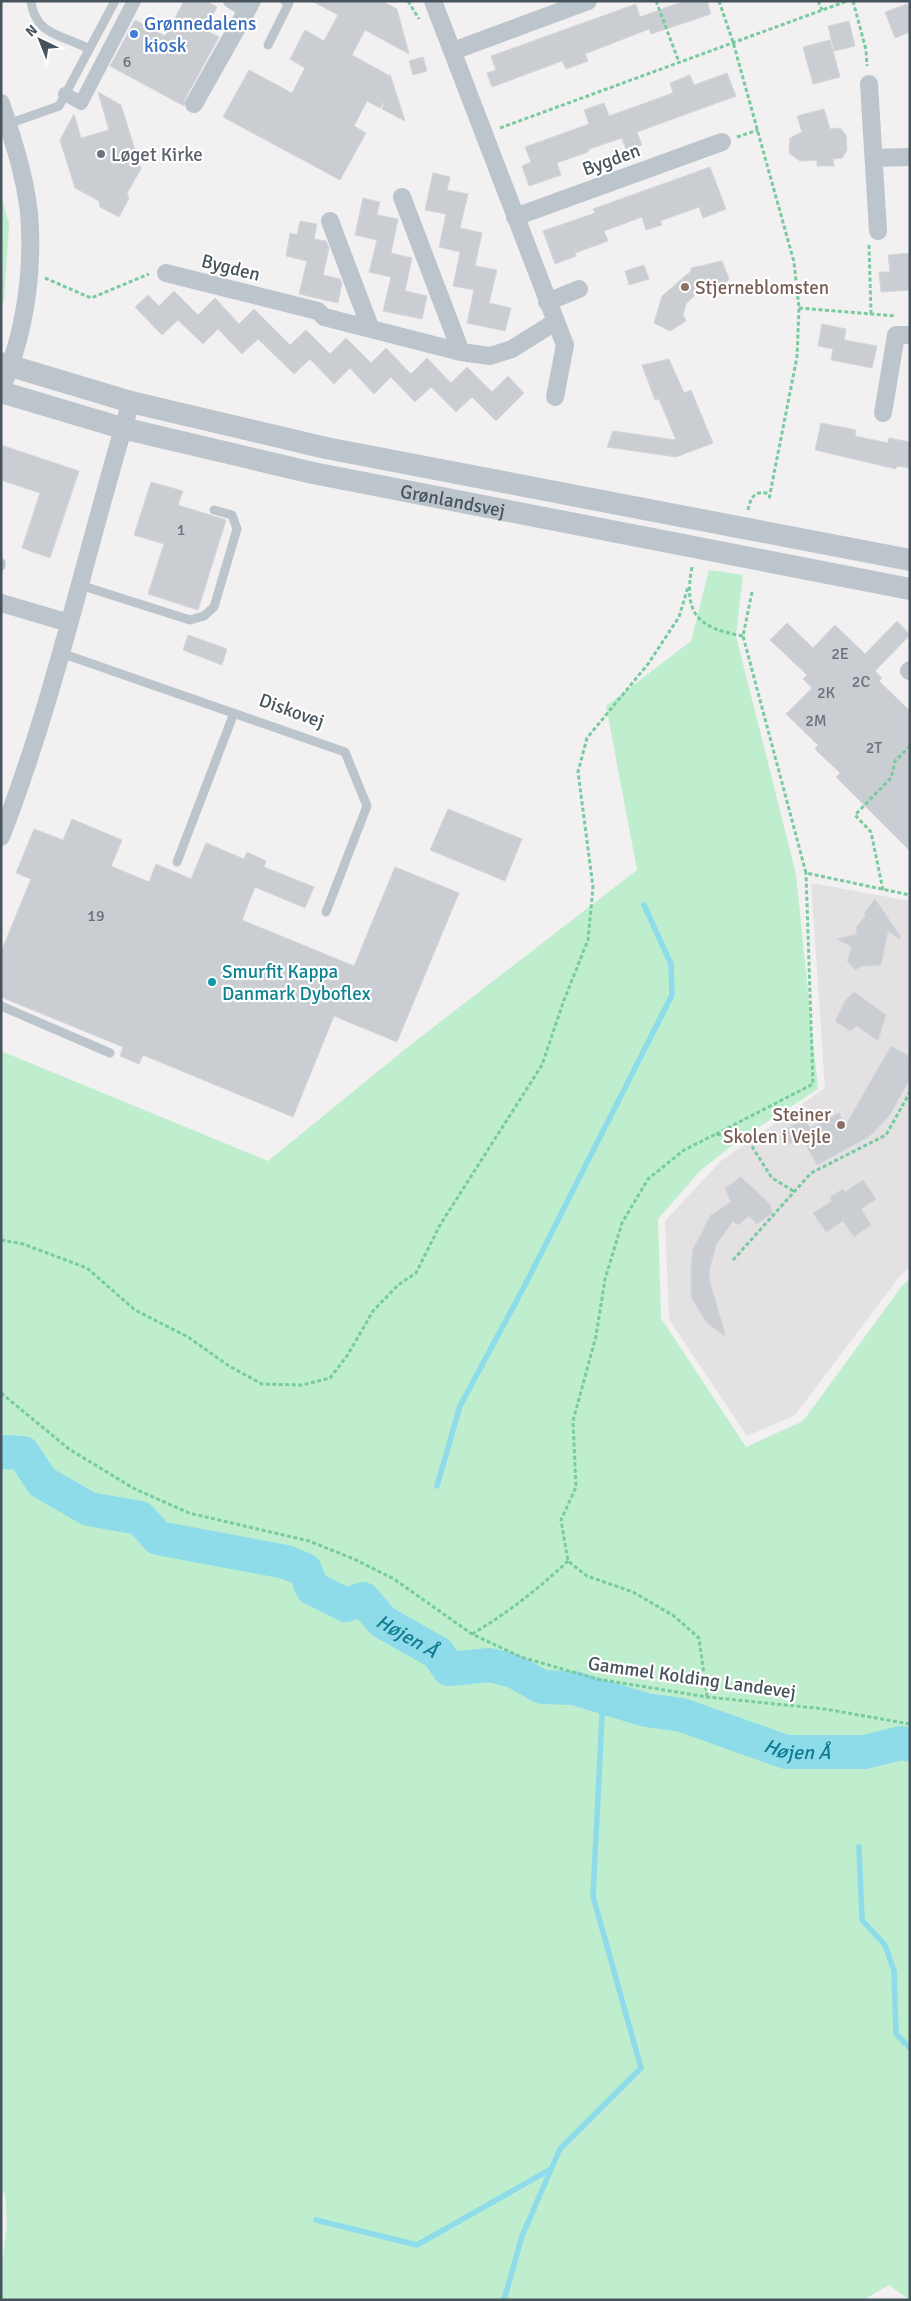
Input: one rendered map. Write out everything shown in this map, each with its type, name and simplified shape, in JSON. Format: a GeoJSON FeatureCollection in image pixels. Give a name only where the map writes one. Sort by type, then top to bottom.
{"type":"FeatureCollection","features":[{"type":"Feature","properties":{"kind":"street"},"geometry":{"type":"LineString","coordinates":[[65,94],[81,102],[134,1]]}},
{"type":"Feature","properties":{"kind":"street"},"geometry":{"type":"LineString","coordinates":[[194,104],[249,6],[230,1]]}},
{"type":"Feature","properties":{"kind":"street"},"geometry":{"type":"LineString","coordinates":[[433,1],[565,345],[554,397]]}},
{"type":"Feature","properties":{"kind":"street"},"geometry":{"type":"LineString","coordinates":[[453,50],[588,1]]}},
{"type":"Feature","properties":{"kind":"street"},"geometry":{"type":"LineString","coordinates":[[869,84],[878,231]]}},
{"type":"Feature","properties":{"kind":"street"},"geometry":{"type":"LineString","coordinates":[[1,103],[24,185],[30,228],[24,310],[6,365],[1,391]]}},
{"type":"Feature","properties":{"kind":"street","name":"Bygden"},"geometry":{"type":"LineString","coordinates":[[515,217],[722,142]]}},
{"type":"Feature","properties":{"kind":"street"},"geometry":{"type":"LineString","coordinates":[[874,158],[910,157]]}},
{"type":"Feature","properties":{"kind":"street"},"geometry":{"type":"LineString","coordinates":[[402,197],[461,352]]}},
{"type":"Feature","properties":{"kind":"street"},"geometry":{"type":"LineString","coordinates":[[330,221],[370,327]]}},
{"type":"Feature","properties":{"kind":"street","name":"Bygden"},"geometry":{"type":"LineString","coordinates":[[166,273],[318,311],[324,317],[370,327],[461,352],[490,356],[512,349],[555,322]]}},
{"type":"Feature","properties":{"kind":"street"},"geometry":{"type":"LineString","coordinates":[[547,302],[579,289]]}},
{"type":"Feature","properties":{"kind":"street"},"geometry":{"type":"LineString","coordinates":[[883,413],[896,335],[910,336]]}},
{"type":"Feature","properties":{"kind":"street","name":"Grønlandsvej"},"geometry":{"type":"LineString","coordinates":[[6,365],[130,402],[353,454],[910,560]]}},
{"type":"Feature","properties":{"kind":"street","name":"Grønlandsvej"},"geometry":{"type":"LineString","coordinates":[[1,391],[122,428],[313,473],[440,500],[910,589]]}},
{"type":"Feature","properties":{"kind":"street"},"geometry":{"type":"LineString","coordinates":[[1,837],[14,805],[61,654],[130,402]]}},
{"type":"Feature","properties":{"kind":"street"},"geometry":{"type":"LineString","coordinates":[[1,603],[69,623]]}},
{"type":"Feature","properties":{"kind":"lane"},"geometry":{"type":"LineString","coordinates":[[31,1],[32,14],[40,25],[53,36],[73,40],[90,49]]}},
{"type":"Feature","properties":{"kind":"lane"},"geometry":{"type":"LineString","coordinates":[[8,124],[58,106],[115,1]]}},
{"type":"Feature","properties":{"kind":"lane"},"geometry":{"type":"LineString","coordinates":[[268,45],[289,3],[285,1]]}},
{"type":"Feature","properties":{"kind":"lane"},"geometry":{"type":"LineString","coordinates":[[80,585],[190,620],[204,616],[214,607],[237,529],[232,515],[214,510]]}},
{"type":"Feature","properties":{"kind":"lane","name":"Diskovej"},"geometry":{"type":"LineString","coordinates":[[61,654],[234,712],[345,752],[367,806],[326,912]]}},
{"type":"Feature","properties":{"kind":"lane"},"geometry":{"type":"LineString","coordinates":[[177,862],[234,712]]}},
{"type":"Feature","properties":{"kind":"lane"},"geometry":{"type":"LineString","coordinates":[[1,1006],[110,1053]]}},
{"type":"Feature","properties":{"kind":"path"},"geometry":{"type":"LineString","coordinates":[[656,1],[679,62]]}},
{"type":"Feature","properties":{"kind":"path"},"geometry":{"type":"LineString","coordinates":[[719,1],[733,42],[794,262],[799,308],[797,357],[769,499]]}},
{"type":"Feature","properties":{"kind":"path"},"geometry":{"type":"LineString","coordinates":[[818,1],[822,10]]}},
{"type":"Feature","properties":{"kind":"path"},"geometry":{"type":"LineString","coordinates":[[484,134],[847,1]]}},
{"type":"Feature","properties":{"kind":"path"},"geometry":{"type":"LineString","coordinates":[[853,1],[866,50],[869,84]]}},
{"type":"Feature","properties":{"kind":"path"},"geometry":{"type":"LineString","coordinates":[[872,314],[868,237],[878,231]]}},
{"type":"Feature","properties":{"kind":"path"},"geometry":{"type":"LineString","coordinates":[[28,270],[91,298],[157,271],[166,273]]}},
{"type":"Feature","properties":{"kind":"path"},"geometry":{"type":"LineString","coordinates":[[799,308],[900,316]]}},
{"type":"Feature","properties":{"kind":"path"},"geometry":{"type":"LineString","coordinates":[[745,528],[750,502],[754,493],[760,491],[770,494]]}},
{"type":"Feature","properties":{"kind":"path"},"geometry":{"type":"LineString","coordinates":[[1,1240],[23,1244],[87,1268],[135,1310],[188,1337],[229,1366],[262,1384],[302,1385],[330,1378],[347,1356],[373,1310],[398,1285],[416,1273],[440,1225],[542,1065],[564,1000],[588,940],[593,887],[578,772],[587,738],[648,664],[679,617],[694,559]]}},
{"type":"Feature","properties":{"kind":"path"},"geometry":{"type":"LineString","coordinates":[[688,587],[690,605],[700,620],[720,632],[743,636]]}},
{"type":"Feature","properties":{"kind":"path"},"geometry":{"type":"LineString","coordinates":[[707,1697],[699,1638],[674,1616],[633,1592],[587,1576],[568,1560],[561,1520],[576,1487],[573,1421],[596,1336],[605,1279],[622,1224],[648,1179],[684,1150],[813,1084],[806,874],[743,636],[752,592]]}},
{"type":"Feature","properties":{"kind":"path"},"geometry":{"type":"LineString","coordinates":[[883,890],[871,832],[855,815],[891,778],[895,761],[910,746]]}},
{"type":"Feature","properties":{"kind":"path"},"geometry":{"type":"LineString","coordinates":[[806,874],[910,895]]}},
{"type":"Feature","properties":{"kind":"path"},"geometry":{"type":"LineString","coordinates":[[734,1260],[811,1173],[886,1135],[910,1092]]}},
{"type":"Feature","properties":{"kind":"path"},"geometry":{"type":"LineString","coordinates":[[716,1134],[748,1140],[772,1178],[795,1192]]}},
{"type":"Feature","properties":{"kind":"path","name":"Gammel Kolding Landevej"},"geometry":{"type":"LineString","coordinates":[[1,1393],[69,1449],[134,1488],[189,1513],[309,1541],[354,1559],[394,1580],[472,1634],[521,1657],[597,1679],[707,1697],[825,1709],[910,1724]]}},
{"type":"Feature","properties":{"kind":"path"},"geometry":{"type":"LineString","coordinates":[[472,1634],[498,1619],[534,1592],[568,1560]]}},
{"type":"Feature","properties":{"kind":"shaded area","name":"Steiner Skolen i Vejle"},"geometry":{"type":"Polygon","coordinates":[[[811,883],[910,901],[910,1267],[899,1277],[795,1415],[747,1436],[669,1319],[665,1221],[721,1161],[825,1088],[811,883]]]}},
{"type":"Feature","properties":{"kind":"green space"},"geometry":{"type":"Polygon","coordinates":[[[1,194],[9,224],[4,301],[1,307],[1,194]]]}},
{"type":"Feature","properties":{"kind":"green space"},"geometry":{"type":"Polygon","coordinates":[[[709,570],[743,575],[736,636],[796,874],[818,1089],[740,1139],[700,1171],[658,1219],[661,1318],[746,1447],[803,1421],[902,1286],[910,1279],[910,2300],[889,2285],[863,2300],[1,2300],[1,2274],[7,2224],[5,2193],[1,2192],[1,1051],[268,1161],[409,1046],[637,870],[606,706],[691,641],[709,570]]]}},
{"type":"Feature","properties":{"kind":"building"},"geometry":{"type":"Polygon","coordinates":[[[184,1],[206,1],[217,7],[205,30],[219,37],[185,99],[184,106],[110,66],[135,20],[165,36],[184,1]]]}},
{"type":"Feature","properties":{"kind":"building"},"geometry":{"type":"Polygon","coordinates":[[[312,1],[382,1],[397,9],[409,54],[365,30],[352,55],[390,76],[390,74],[405,121],[382,109],[385,100],[380,108],[367,101],[354,126],[366,133],[340,180],[223,117],[249,70],[292,93],[305,68],[290,59],[305,30],[324,41],[338,15],[312,1]]]}},
{"type":"Feature","properties":{"kind":"building"},"geometry":{"type":"Polygon","coordinates":[[[684,1],[707,1],[711,14],[651,34],[649,29],[585,54],[588,61],[566,69],[562,61],[492,87],[487,73],[496,70],[491,56],[636,4],[640,17],[684,1]]]}},
{"type":"Feature","properties":{"kind":"building"},"geometry":{"type":"Polygon","coordinates":[[[910,3],[910,32],[895,38],[885,12],[910,3]]]}},
{"type":"Feature","properties":{"kind":"building"},"geometry":{"type":"Polygon","coordinates":[[[849,21],[855,46],[834,51],[828,26],[849,21]]]}},
{"type":"Feature","properties":{"kind":"building"},"geometry":{"type":"Polygon","coordinates":[[[830,40],[840,77],[813,84],[803,47],[830,40]]]}},
{"type":"Feature","properties":{"kind":"building"},"geometry":{"type":"Polygon","coordinates":[[[423,57],[427,71],[413,75],[409,61],[423,57]]]}},
{"type":"Feature","properties":{"kind":"building"},"geometry":{"type":"Polygon","coordinates":[[[727,73],[736,96],[637,132],[642,145],[626,150],[622,138],[589,149],[588,152],[557,163],[561,175],[529,186],[522,166],[531,162],[525,147],[589,124],[584,110],[604,103],[609,116],[673,93],[670,83],[690,75],[694,85],[727,73]]]}},
{"type":"Feature","properties":{"kind":"building","name":"Løget Kirke"},"geometry":{"type":"Polygon","coordinates":[[[98,92],[121,105],[141,169],[127,193],[129,198],[119,217],[100,207],[99,201],[75,188],[60,140],[74,114],[81,138],[109,130],[98,92]]]}},
{"type":"Feature","properties":{"kind":"building"},"geometry":{"type":"Polygon","coordinates":[[[824,109],[830,129],[840,128],[846,135],[847,150],[842,158],[833,159],[834,166],[817,166],[817,160],[800,161],[789,153],[790,138],[802,132],[797,116],[824,109]]]}},
{"type":"Feature","properties":{"kind":"building"},"geometry":{"type":"Polygon","coordinates":[[[710,167],[726,209],[703,218],[699,207],[660,221],[662,225],[646,230],[642,217],[604,231],[608,241],[575,253],[576,256],[555,264],[543,231],[595,213],[593,209],[710,167]]]}},
{"type":"Feature","properties":{"kind":"building"},"geometry":{"type":"Polygon","coordinates":[[[433,173],[450,177],[447,190],[468,194],[460,228],[482,233],[475,266],[497,270],[489,303],[511,308],[505,331],[467,323],[474,290],[453,286],[460,252],[439,247],[446,214],[425,210],[433,173]]]}},
{"type":"Feature","properties":{"kind":"building"},"geometry":{"type":"Polygon","coordinates":[[[363,198],[380,202],[377,215],[398,219],[391,253],[412,258],[405,291],[427,296],[422,319],[383,311],[391,277],[369,272],[377,240],[355,235],[363,198]]]}},
{"type":"Feature","properties":{"kind":"building"},"geometry":{"type":"Polygon","coordinates":[[[300,221],[317,224],[314,239],[326,241],[329,248],[323,275],[340,279],[342,283],[338,303],[299,294],[307,261],[286,256],[290,233],[297,235],[300,221]]]}},
{"type":"Feature","properties":{"kind":"building"},"geometry":{"type":"Polygon","coordinates":[[[910,253],[910,290],[881,292],[879,272],[890,272],[888,255],[910,253]]]}},
{"type":"Feature","properties":{"kind":"building"},"geometry":{"type":"Polygon","coordinates":[[[722,261],[729,279],[718,292],[711,289],[699,291],[686,304],[683,315],[686,321],[670,331],[654,323],[662,296],[691,271],[691,268],[722,261]]]}},
{"type":"Feature","properties":{"kind":"building"},"geometry":{"type":"Polygon","coordinates":[[[644,265],[649,279],[629,285],[625,271],[644,265]]]}},
{"type":"Feature","properties":{"kind":"building"},"geometry":{"type":"Polygon","coordinates":[[[174,291],[198,315],[215,298],[239,324],[254,309],[290,345],[306,330],[330,354],[346,338],[371,363],[386,348],[411,374],[427,358],[451,383],[467,367],[492,392],[508,376],[524,393],[496,421],[472,397],[456,412],[431,387],[415,402],[391,377],[374,394],[350,368],[334,384],[310,359],[294,374],[258,339],[242,354],[218,329],[203,344],[178,320],[162,335],[135,307],[148,295],[159,306],[174,291]]]}},
{"type":"Feature","properties":{"kind":"building"},"geometry":{"type":"Polygon","coordinates":[[[822,324],[846,329],[844,340],[877,346],[872,368],[831,360],[833,349],[818,346],[822,324]]]}},
{"type":"Feature","properties":{"kind":"building"},"geometry":{"type":"Polygon","coordinates":[[[669,359],[684,393],[691,390],[713,443],[676,457],[607,447],[613,431],[676,440],[659,399],[655,400],[642,365],[669,359]]]}},
{"type":"Feature","properties":{"kind":"building"},"geometry":{"type":"Polygon","coordinates":[[[821,423],[856,430],[855,436],[888,443],[889,438],[910,442],[910,468],[897,466],[896,469],[815,450],[821,423]]]}},
{"type":"Feature","properties":{"kind":"building"},"geometry":{"type":"Polygon","coordinates":[[[1,445],[79,471],[50,558],[22,548],[40,493],[1,480],[1,445]]]}},
{"type":"Feature","properties":{"kind":"building"},"geometry":{"type":"Polygon","coordinates":[[[151,482],[183,491],[178,505],[226,520],[198,610],[148,594],[164,544],[134,535],[151,482]]]}},
{"type":"Feature","properties":{"kind":"building"},"geometry":{"type":"Polygon","coordinates":[[[897,621],[910,635],[875,671],[882,678],[879,681],[910,711],[910,851],[836,777],[840,773],[815,749],[818,745],[786,714],[812,688],[803,679],[807,675],[770,640],[787,623],[813,648],[835,625],[865,654],[897,621]]]}},
{"type":"Feature","properties":{"kind":"building"},"geometry":{"type":"Polygon","coordinates":[[[188,635],[227,649],[222,665],[183,650],[188,635]]]}},
{"type":"Feature","properties":{"kind":"building"},"geometry":{"type":"Polygon","coordinates":[[[448,809],[522,839],[505,881],[430,850],[448,809]]]}},
{"type":"Feature","properties":{"kind":"building","name":"Smurfit Kappa Danmark Dyboflex"},"geometry":{"type":"Polygon","coordinates":[[[72,819],[122,840],[111,866],[149,882],[156,864],[191,879],[206,843],[244,859],[247,852],[266,861],[264,867],[314,887],[305,908],[255,887],[242,920],[354,966],[395,867],[459,893],[397,1042],[334,1016],[293,1117],[143,1055],[139,1064],[120,1056],[123,1047],[1,997],[1,952],[31,879],[16,873],[34,829],[63,840],[72,819]]]}},
{"type":"Feature","properties":{"kind":"building"},"geometry":{"type":"Polygon","coordinates":[[[875,899],[901,937],[899,939],[888,931],[881,965],[862,966],[855,970],[847,961],[852,947],[837,939],[856,934],[857,926],[866,915],[864,913],[875,899]]]}},
{"type":"Feature","properties":{"kind":"building"},"geometry":{"type":"Polygon","coordinates":[[[854,992],[886,1015],[878,1041],[857,1026],[850,1031],[835,1021],[845,1001],[854,992]]]}},
{"type":"Feature","properties":{"kind":"building"},"geometry":{"type":"Polygon","coordinates":[[[891,1046],[910,1057],[910,1079],[889,1116],[870,1136],[817,1165],[802,1137],[787,1145],[780,1132],[805,1119],[810,1128],[839,1113],[845,1126],[891,1046]]]}},
{"type":"Feature","properties":{"kind":"building"},"geometry":{"type":"Polygon","coordinates":[[[741,1177],[770,1204],[772,1213],[757,1224],[749,1216],[738,1225],[733,1221],[716,1245],[709,1272],[711,1286],[726,1337],[707,1323],[691,1297],[691,1266],[693,1249],[711,1215],[731,1202],[725,1188],[741,1177]]]}},
{"type":"Feature","properties":{"kind":"building"},"geometry":{"type":"Polygon","coordinates":[[[863,1180],[876,1199],[861,1209],[871,1225],[854,1237],[843,1221],[826,1232],[813,1213],[832,1201],[830,1197],[843,1189],[845,1192],[863,1180]]]}},
{"type":"Feature","properties":{"kind":"waterway"},"geometry":{"type":"LineString","coordinates":[[437,1486],[460,1406],[525,1285],[672,995],[671,964],[644,905]]}},
{"type":"Feature","properties":{"kind":"waterway","name":"Højen Å"},"geometry":{"type":"LineString","coordinates":[[1,1452],[23,1453],[42,1482],[89,1509],[140,1518],[158,1538],[286,1562],[305,1570],[312,1588],[346,1605],[363,1599],[383,1622],[438,1653],[449,1669],[490,1665],[514,1671],[542,1687],[574,1688],[646,1710],[682,1715],[786,1752],[865,1752],[901,1743],[910,1745]]}},
{"type":"Feature","properties":{"kind":"waterway"},"geometry":{"type":"LineString","coordinates":[[504,2300],[522,2236],[560,2149],[641,2068],[593,1896],[603,1697]]}},
{"type":"Feature","properties":{"kind":"waterway"},"geometry":{"type":"LineString","coordinates":[[859,1847],[862,1920],[885,1945],[894,1971],[896,2034],[910,2048]]}},
{"type":"Feature","properties":{"kind":"waterway"},"geometry":{"type":"LineString","coordinates":[[316,2220],[417,2245],[551,2169]]}},
{"type":"Feature","properties":{"kind":"place","name":"Grønnedalens kiosk"},"geometry":{"type":"Point","coordinates":[134,34]}},
{"type":"Feature","properties":{"kind":"place","name":"Løget Kirke"},"geometry":{"type":"Point","coordinates":[101,154]}},
{"type":"Feature","properties":{"kind":"place","name":"Stjerneblomsten"},"geometry":{"type":"Point","coordinates":[685,287]}},
{"type":"Feature","properties":{"kind":"place","name":"Smurfit Kappa Danmark Dyboflex"},"geometry":{"type":"Point","coordinates":[212,982]}},
{"type":"Feature","properties":{"kind":"place","name":"Steiner Skolen i Vejle"},"geometry":{"type":"Point","coordinates":[841,1125]}}]}
